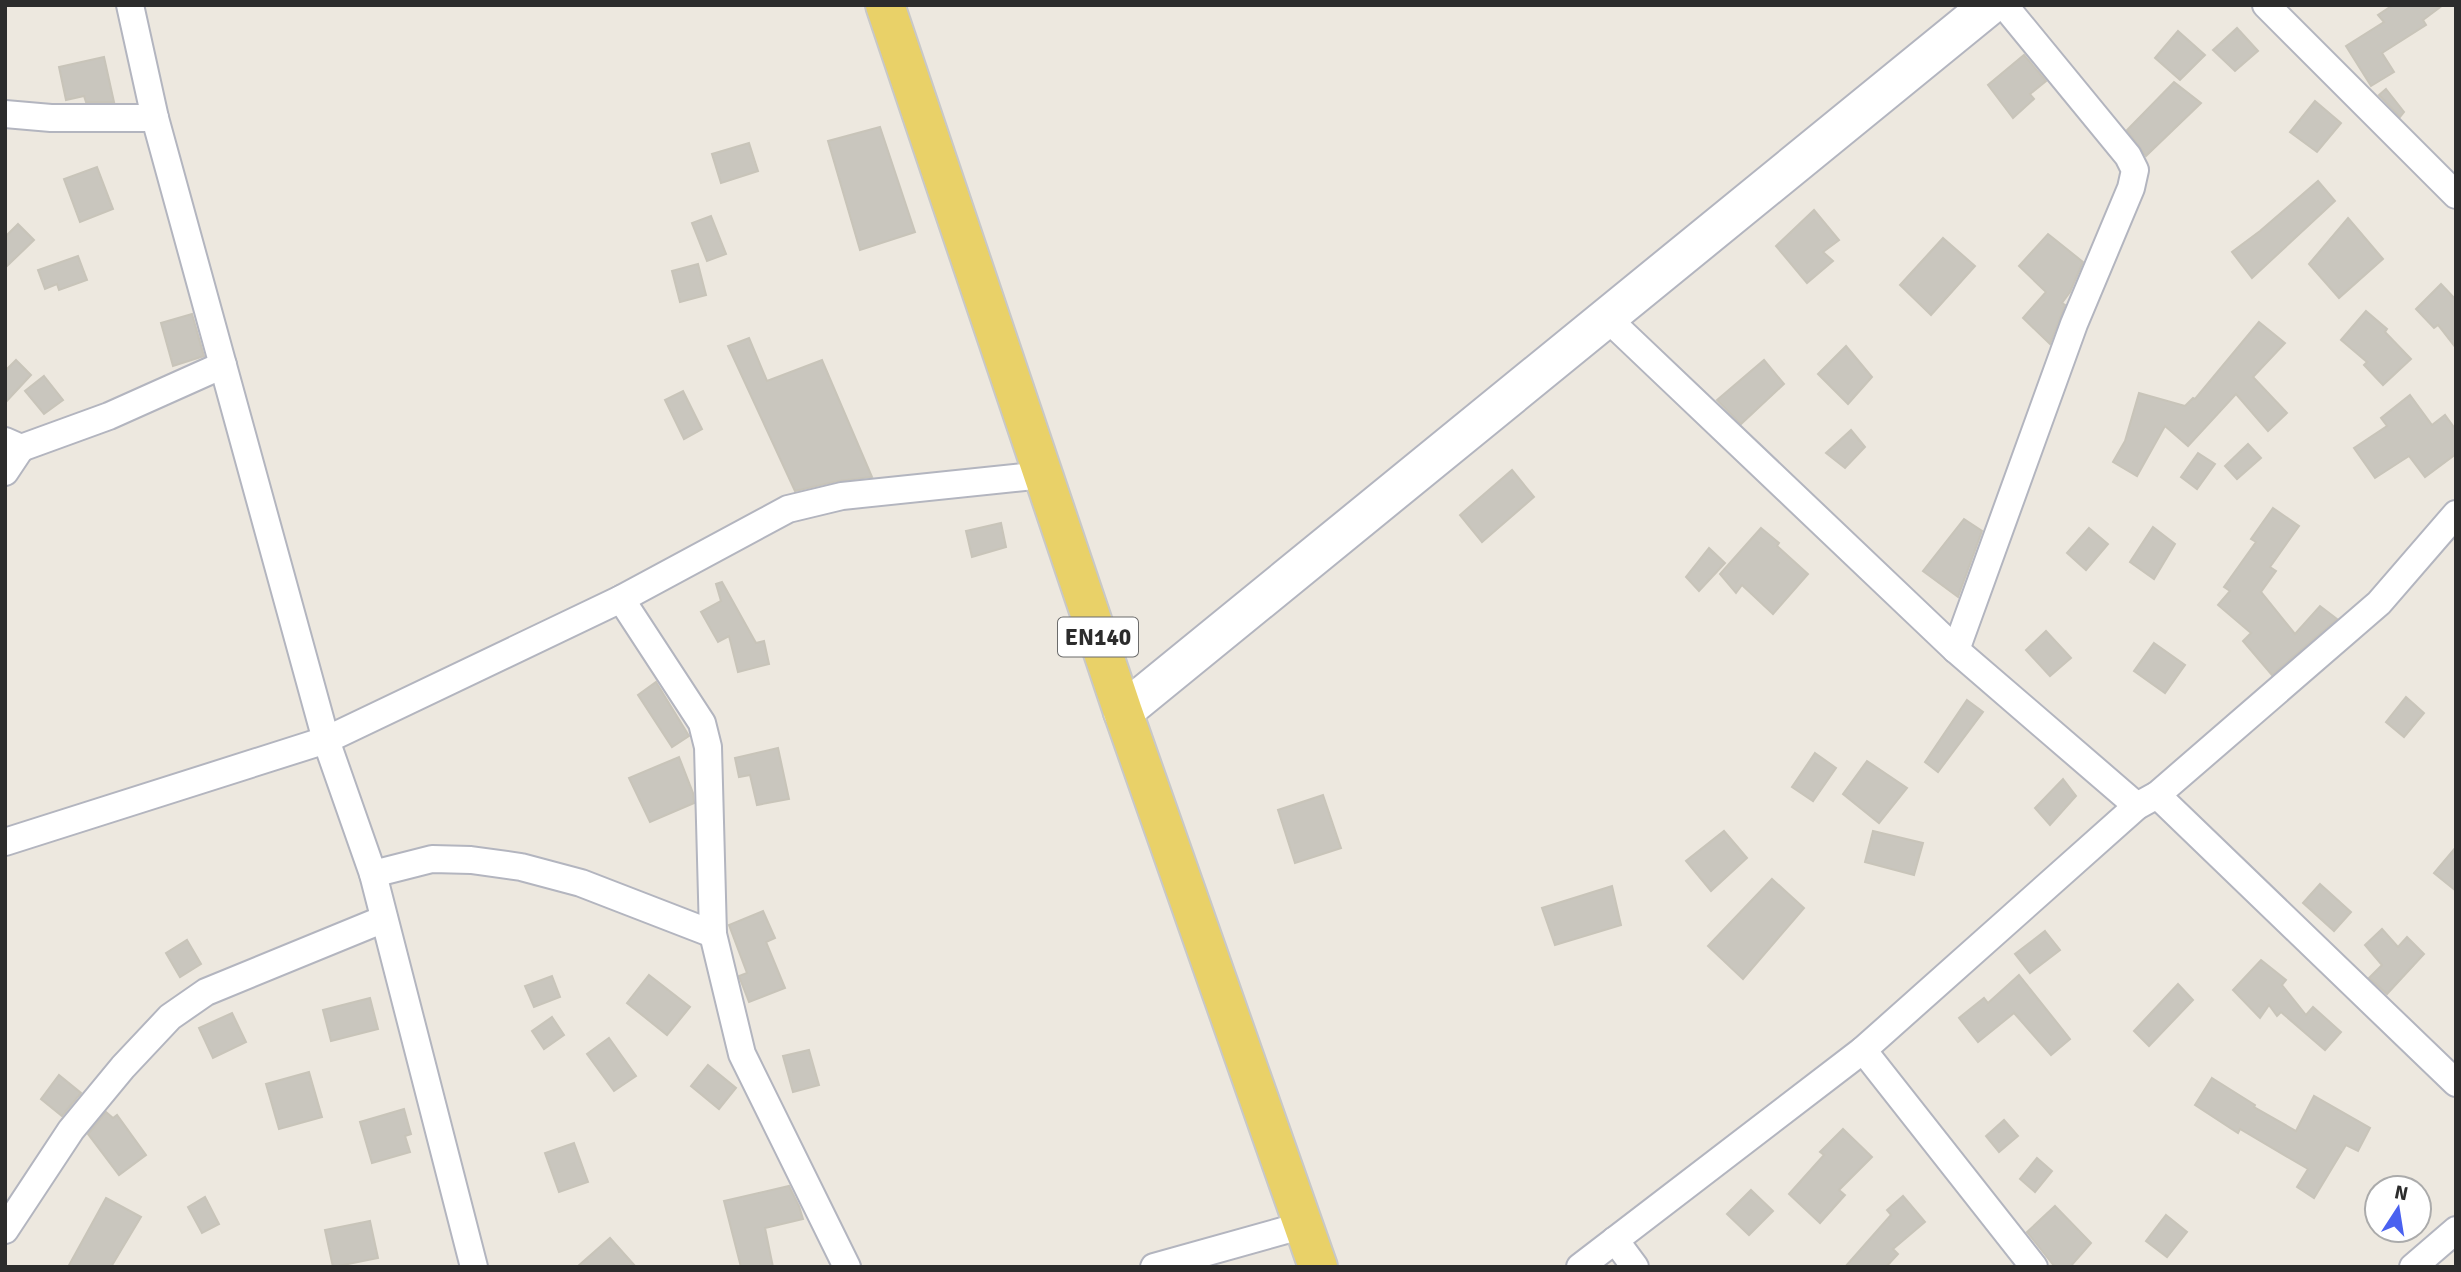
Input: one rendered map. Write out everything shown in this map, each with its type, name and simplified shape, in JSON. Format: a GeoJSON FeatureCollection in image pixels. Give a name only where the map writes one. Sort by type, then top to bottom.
{"type":"FeatureCollection","features":[{"type":"Feature","properties":{"kind":"main road","name":"EN140"},"geometry":{"type":"LineString","coordinates":[[885,5],[1123,712],[1318,1267]]}},
{"type":"Feature","properties":{"kind":"street"},"geometry":{"type":"LineString","coordinates":[[130,5],[155,118],[326,740],[373,874],[474,1267]]}},
{"type":"Feature","properties":{"kind":"street"},"geometry":{"type":"LineString","coordinates":[[1123,712],[1990,5]]}},
{"type":"Feature","properties":{"kind":"street"},"geometry":{"type":"LineString","coordinates":[[1956,650],[2074,324],[2131,188],[2134,170],[2128,156],[2004,5]]}},
{"type":"Feature","properties":{"kind":"street"},"geometry":{"type":"LineString","coordinates":[[2266,5],[2456,195]]}},
{"type":"Feature","properties":{"kind":"street"},"geometry":{"type":"LineString","coordinates":[[5,114],[51,118],[155,118]]}},
{"type":"Feature","properties":{"kind":"street"},"geometry":{"type":"LineString","coordinates":[[1607,318],[1956,650],[2147,800],[2456,1083]]}},
{"type":"Feature","properties":{"kind":"street"},"geometry":{"type":"LineString","coordinates":[[5,472],[13,445],[109,416],[223,365]]}},
{"type":"Feature","properties":{"kind":"street"},"geometry":{"type":"LineString","coordinates":[[5,842],[326,740],[621,599],[788,509],[842,496],[1043,475]]}},
{"type":"Feature","properties":{"kind":"street"},"geometry":{"type":"LineString","coordinates":[[1580,1267],[1863,1050],[2147,800],[2379,603],[2456,514]]}},
{"type":"Feature","properties":{"kind":"street"},"geometry":{"type":"LineString","coordinates":[[621,599],[702,723],[708,747],[713,934],[742,1054],[847,1267]]}},
{"type":"Feature","properties":{"kind":"street"},"geometry":{"type":"LineString","coordinates":[[373,874],[432,859],[471,860],[521,867],[581,883],[713,934]]}},
{"type":"Feature","properties":{"kind":"street"},"geometry":{"type":"LineString","coordinates":[[5,1230],[71,1130],[123,1067],[170,1017],[206,992],[384,919]]}},
{"type":"Feature","properties":{"kind":"street"},"geometry":{"type":"LineString","coordinates":[[1863,1050],[2034,1267]]}},
{"type":"Feature","properties":{"kind":"street"},"geometry":{"type":"LineString","coordinates":[[1154,1267],[1304,1225]]}},
{"type":"Feature","properties":{"kind":"street"},"geometry":{"type":"LineString","coordinates":[[2413,1267],[2456,1230]]}},
{"type":"Feature","properties":{"kind":"street"},"geometry":{"type":"LineString","coordinates":[[1615,1240],[1635,1267]]}},
{"type":"Feature","properties":{"kind":"building"},"geometry":{"type":"Polygon","coordinates":[[[2393,5],[2443,5],[2423,20],[2426,25],[2382,53],[2394,72],[2371,86],[2346,46],[2384,22],[2378,15],[2393,5]]]}},
{"type":"Feature","properties":{"kind":"building"},"geometry":{"type":"Polygon","coordinates":[[[2237,28],[2258,51],[2235,71],[2213,50],[2237,28]]]}},
{"type":"Feature","properties":{"kind":"building"},"geometry":{"type":"Polygon","coordinates":[[[2178,31],[2205,55],[2180,80],[2155,58],[2178,31]]]}},
{"type":"Feature","properties":{"kind":"building"},"geometry":{"type":"Polygon","coordinates":[[[2024,55],[2046,81],[2030,94],[2034,99],[2013,118],[1988,85],[2024,55]]]}},
{"type":"Feature","properties":{"kind":"building"},"geometry":{"type":"Polygon","coordinates":[[[104,57],[114,102],[86,102],[84,96],[66,100],[59,67],[104,57]]]}},
{"type":"Feature","properties":{"kind":"building"},"geometry":{"type":"Polygon","coordinates":[[[2174,82],[2201,103],[2146,156],[2127,130],[2174,82]]]}},
{"type":"Feature","properties":{"kind":"building"},"geometry":{"type":"Polygon","coordinates":[[[2386,89],[2404,112],[2400,117],[2379,95],[2386,89]]]}},
{"type":"Feature","properties":{"kind":"building"},"geometry":{"type":"Polygon","coordinates":[[[2315,101],[2341,123],[2317,152],[2290,132],[2315,101]]]}},
{"type":"Feature","properties":{"kind":"building"},"geometry":{"type":"Polygon","coordinates":[[[880,127],[915,232],[860,250],[828,141],[880,127]]]}},
{"type":"Feature","properties":{"kind":"building"},"geometry":{"type":"Polygon","coordinates":[[[749,143],[758,171],[721,183],[712,154],[749,143]]]}},
{"type":"Feature","properties":{"kind":"building"},"geometry":{"type":"Polygon","coordinates":[[[97,167],[113,209],[80,222],[64,179],[97,167]]]}},
{"type":"Feature","properties":{"kind":"building"},"geometry":{"type":"Polygon","coordinates":[[[2318,181],[2335,201],[2252,278],[2232,252],[2318,181]]]}},
{"type":"Feature","properties":{"kind":"building"},"geometry":{"type":"Polygon","coordinates":[[[1814,210],[1839,240],[1823,252],[1833,261],[1807,283],[1776,246],[1814,210]]]}},
{"type":"Feature","properties":{"kind":"building"},"geometry":{"type":"Polygon","coordinates":[[[711,216],[726,254],[707,261],[692,223],[711,216]]]}},
{"type":"Feature","properties":{"kind":"building"},"geometry":{"type":"Polygon","coordinates":[[[2348,218],[2383,259],[2339,298],[2309,264],[2348,218]]]}},
{"type":"Feature","properties":{"kind":"building"},"geometry":{"type":"Polygon","coordinates":[[[18,224],[34,240],[5,268],[5,237],[18,224]]]}},
{"type":"Feature","properties":{"kind":"building"},"geometry":{"type":"Polygon","coordinates":[[[2048,234],[2083,262],[2070,292],[2062,303],[2065,305],[2050,344],[2023,318],[2046,292],[2019,266],[2048,234]]]}},
{"type":"Feature","properties":{"kind":"building"},"geometry":{"type":"Polygon","coordinates":[[[1943,238],[1975,266],[1931,315],[1900,285],[1943,238]]]}},
{"type":"Feature","properties":{"kind":"building"},"geometry":{"type":"Polygon","coordinates":[[[78,256],[87,280],[59,290],[57,284],[45,289],[38,270],[78,256]]]}},
{"type":"Feature","properties":{"kind":"building"},"geometry":{"type":"Polygon","coordinates":[[[698,264],[706,295],[680,302],[672,271],[698,264]]]}},
{"type":"Feature","properties":{"kind":"building"},"geometry":{"type":"Polygon","coordinates":[[[2441,284],[2456,300],[2456,348],[2438,325],[2434,328],[2416,309],[2441,284]]]}},
{"type":"Feature","properties":{"kind":"building"},"geometry":{"type":"Polygon","coordinates":[[[2366,311],[2387,329],[2385,332],[2411,359],[2383,385],[2364,365],[2367,362],[2341,340],[2366,311]]]}},
{"type":"Feature","properties":{"kind":"building"},"geometry":{"type":"Polygon","coordinates":[[[192,314],[204,356],[173,366],[161,323],[192,314]]]}},
{"type":"Feature","properties":{"kind":"building"},"geometry":{"type":"Polygon","coordinates":[[[2259,322],[2285,343],[2253,377],[2287,413],[2268,431],[2236,394],[2188,446],[2165,426],[2137,476],[2113,462],[2125,441],[2139,393],[2185,406],[2195,399],[2259,322]]]}},
{"type":"Feature","properties":{"kind":"building"},"geometry":{"type":"Polygon","coordinates":[[[749,338],[767,381],[822,360],[872,477],[838,481],[795,491],[728,346],[749,338]]]}},
{"type":"Feature","properties":{"kind":"building"},"geometry":{"type":"Polygon","coordinates":[[[1846,346],[1872,377],[1848,404],[1818,374],[1846,346]]]}},
{"type":"Feature","properties":{"kind":"building"},"geometry":{"type":"Polygon","coordinates":[[[16,360],[31,375],[5,403],[5,371],[16,360]]]}},
{"type":"Feature","properties":{"kind":"building"},"geometry":{"type":"Polygon","coordinates":[[[1764,360],[1784,384],[1741,424],[1717,400],[1764,360]]]}},
{"type":"Feature","properties":{"kind":"building"},"geometry":{"type":"Polygon","coordinates":[[[44,376],[63,400],[44,414],[25,391],[44,376]]]}},
{"type":"Feature","properties":{"kind":"building"},"geometry":{"type":"Polygon","coordinates":[[[683,391],[702,429],[684,439],[665,400],[683,391]]]}},
{"type":"Feature","properties":{"kind":"building"},"geometry":{"type":"Polygon","coordinates":[[[2410,395],[2432,425],[2445,415],[2456,430],[2456,454],[2425,477],[2409,456],[2375,478],[2354,448],[2387,426],[2381,418],[2410,395]]]}},
{"type":"Feature","properties":{"kind":"building"},"geometry":{"type":"Polygon","coordinates":[[[1851,430],[1865,447],[1845,468],[1826,453],[1851,430]]]}},
{"type":"Feature","properties":{"kind":"building"},"geometry":{"type":"Polygon","coordinates":[[[2248,444],[2261,458],[2237,479],[2225,466],[2248,444]]]}},
{"type":"Feature","properties":{"kind":"building"},"geometry":{"type":"Polygon","coordinates":[[[2198,453],[2215,464],[2197,489],[2181,477],[2198,453]]]}},
{"type":"Feature","properties":{"kind":"building"},"geometry":{"type":"Polygon","coordinates":[[[1512,470],[1534,497],[1482,542],[1460,515],[1512,470]]]}},
{"type":"Feature","properties":{"kind":"building"},"geometry":{"type":"Polygon","coordinates":[[[2273,508],[2299,526],[2270,567],[2276,571],[2261,592],[2295,634],[2320,606],[2337,619],[2272,675],[2243,641],[2251,633],[2218,605],[2230,591],[2224,587],[2256,542],[2251,539],[2273,508]]]}},
{"type":"Feature","properties":{"kind":"building"},"geometry":{"type":"Polygon","coordinates":[[[1964,519],[1982,531],[1958,597],[1923,571],[1964,519]]]}},
{"type":"Feature","properties":{"kind":"building"},"geometry":{"type":"Polygon","coordinates":[[[1001,523],[1006,547],[972,557],[966,531],[1001,523]]]}},
{"type":"Feature","properties":{"kind":"building"},"geometry":{"type":"Polygon","coordinates":[[[2153,527],[2175,544],[2154,579],[2130,562],[2153,527]]]}},
{"type":"Feature","properties":{"kind":"building"},"geometry":{"type":"Polygon","coordinates":[[[1761,528],[1808,574],[1773,614],[1742,585],[1736,593],[1720,574],[1761,528]]]}},
{"type":"Feature","properties":{"kind":"building"},"geometry":{"type":"Polygon","coordinates":[[[2089,528],[2108,544],[2086,570],[2067,553],[2089,528]]]}},
{"type":"Feature","properties":{"kind":"building"},"geometry":{"type":"Polygon","coordinates":[[[1709,548],[1725,563],[1699,591],[1686,577],[1709,548]]]}},
{"type":"Feature","properties":{"kind":"building"},"geometry":{"type":"Polygon","coordinates":[[[722,582],[756,643],[764,641],[769,664],[738,672],[729,636],[718,642],[701,612],[721,601],[716,584],[722,582]]]}},
{"type":"Feature","properties":{"kind":"building"},"geometry":{"type":"Polygon","coordinates":[[[2046,631],[2071,658],[2050,676],[2026,650],[2046,631]]]}},
{"type":"Feature","properties":{"kind":"building"},"geometry":{"type":"Polygon","coordinates":[[[2154,643],[2185,665],[2165,693],[2134,671],[2154,643]]]}},
{"type":"Feature","properties":{"kind":"building"},"geometry":{"type":"Polygon","coordinates":[[[656,682],[689,736],[672,747],[638,695],[656,682]]]}},
{"type":"Feature","properties":{"kind":"building"},"geometry":{"type":"Polygon","coordinates":[[[2406,697],[2424,713],[2404,737],[2386,722],[2406,697]]]}},
{"type":"Feature","properties":{"kind":"building"},"geometry":{"type":"Polygon","coordinates":[[[1967,700],[1983,712],[1938,772],[1925,762],[1967,700]]]}},
{"type":"Feature","properties":{"kind":"building"},"geometry":{"type":"Polygon","coordinates":[[[778,748],[789,799],[757,805],[750,775],[739,777],[735,758],[778,748]]]}},
{"type":"Feature","properties":{"kind":"building"},"geometry":{"type":"Polygon","coordinates":[[[1815,753],[1836,768],[1813,801],[1792,787],[1815,753]]]}},
{"type":"Feature","properties":{"kind":"building"},"geometry":{"type":"Polygon","coordinates":[[[679,757],[693,793],[694,803],[650,822],[629,778],[679,757]]]}},
{"type":"Feature","properties":{"kind":"building"},"geometry":{"type":"Polygon","coordinates":[[[1867,761],[1907,788],[1879,823],[1843,794],[1867,761]]]}},
{"type":"Feature","properties":{"kind":"building"},"geometry":{"type":"Polygon","coordinates":[[[2063,779],[2076,796],[2050,825],[2035,808],[2063,779]]]}},
{"type":"Feature","properties":{"kind":"building"},"geometry":{"type":"Polygon","coordinates":[[[1323,795],[1341,848],[1295,863],[1278,810],[1323,795]]]}},
{"type":"Feature","properties":{"kind":"building"},"geometry":{"type":"Polygon","coordinates":[[[1724,831],[1747,858],[1711,891],[1686,861],[1724,831]]]}},
{"type":"Feature","properties":{"kind":"building"},"geometry":{"type":"Polygon","coordinates":[[[1873,831],[1923,843],[1914,875],[1865,862],[1873,831]]]}},
{"type":"Feature","properties":{"kind":"building"},"geometry":{"type":"Polygon","coordinates":[[[2456,847],[2456,891],[2434,873],[2456,847]]]}},
{"type":"Feature","properties":{"kind":"building"},"geometry":{"type":"Polygon","coordinates":[[[1772,879],[1804,908],[1743,979],[1708,946],[1772,879]]]}},
{"type":"Feature","properties":{"kind":"building"},"geometry":{"type":"Polygon","coordinates":[[[2320,884],[2351,912],[2334,931],[2303,903],[2320,884]]]}},
{"type":"Feature","properties":{"kind":"building"},"geometry":{"type":"Polygon","coordinates":[[[1612,886],[1621,925],[1555,945],[1542,908],[1612,886]]]}},
{"type":"Feature","properties":{"kind":"building"},"geometry":{"type":"Polygon","coordinates":[[[763,911],[775,938],[766,942],[785,988],[749,1002],[739,976],[747,973],[729,925],[763,911]]]}},
{"type":"Feature","properties":{"kind":"building"},"geometry":{"type":"Polygon","coordinates":[[[2382,929],[2398,947],[2407,937],[2424,954],[2387,994],[2369,978],[2382,965],[2365,945],[2382,929]]]}},
{"type":"Feature","properties":{"kind":"building"},"geometry":{"type":"Polygon","coordinates":[[[2045,931],[2060,950],[2030,973],[2015,954],[2045,931]]]}},
{"type":"Feature","properties":{"kind":"building"},"geometry":{"type":"Polygon","coordinates":[[[187,940],[201,964],[180,977],[166,953],[187,940]]]}},
{"type":"Feature","properties":{"kind":"building"},"geometry":{"type":"Polygon","coordinates":[[[2261,960],[2286,980],[2282,985],[2306,1015],[2313,1007],[2341,1032],[2325,1050],[2281,1012],[2277,1016],[2269,1005],[2260,1018],[2233,990],[2261,960]]]}},
{"type":"Feature","properties":{"kind":"building"},"geometry":{"type":"Polygon","coordinates":[[[649,975],[690,1007],[667,1035],[627,1003],[649,975]]]}},
{"type":"Feature","properties":{"kind":"building"},"geometry":{"type":"Polygon","coordinates":[[[2019,975],[2070,1039],[2051,1055],[2014,1013],[1978,1042],[1959,1018],[1984,998],[1988,1003],[2019,975]]]}},
{"type":"Feature","properties":{"kind":"building"},"geometry":{"type":"Polygon","coordinates":[[[552,976],[560,997],[534,1007],[525,986],[552,976]]]}},
{"type":"Feature","properties":{"kind":"building"},"geometry":{"type":"Polygon","coordinates":[[[2178,984],[2193,1000],[2149,1046],[2134,1031],[2178,984]]]}},
{"type":"Feature","properties":{"kind":"building"},"geometry":{"type":"Polygon","coordinates":[[[370,998],[378,1029],[331,1041],[323,1010],[370,998]]]}},
{"type":"Feature","properties":{"kind":"building"},"geometry":{"type":"Polygon","coordinates":[[[232,1013],[246,1042],[213,1058],[199,1028],[232,1013]]]}},
{"type":"Feature","properties":{"kind":"building"},"geometry":{"type":"Polygon","coordinates":[[[552,1017],[564,1035],[544,1049],[532,1031],[552,1017]]]}},
{"type":"Feature","properties":{"kind":"building"},"geometry":{"type":"Polygon","coordinates":[[[609,1038],[636,1076],[614,1091],[587,1054],[609,1038]]]}},
{"type":"Feature","properties":{"kind":"building"},"geometry":{"type":"Polygon","coordinates":[[[809,1050],[819,1085],[793,1092],[783,1056],[809,1050]]]}},
{"type":"Feature","properties":{"kind":"building"},"geometry":{"type":"Polygon","coordinates":[[[708,1065],[736,1088],[719,1109],[691,1086],[708,1065]]]}},
{"type":"Feature","properties":{"kind":"building"},"geometry":{"type":"Polygon","coordinates":[[[309,1072],[322,1117],[279,1129],[266,1084],[309,1072]]]}},
{"type":"Feature","properties":{"kind":"building"},"geometry":{"type":"Polygon","coordinates":[[[59,1075],[81,1093],[62,1116],[41,1099],[59,1075]]]}},
{"type":"Feature","properties":{"kind":"building"},"geometry":{"type":"Polygon","coordinates":[[[2212,1078],[2255,1105],[2254,1107],[2296,1131],[2314,1096],[2370,1128],[2358,1151],[2346,1145],[2314,1198],[2297,1187],[2308,1169],[2240,1129],[2238,1133],[2195,1105],[2212,1078]]]}},
{"type":"Feature","properties":{"kind":"building"},"geometry":{"type":"Polygon","coordinates":[[[404,1109],[411,1134],[405,1136],[410,1152],[372,1163],[360,1122],[404,1109]]]}},
{"type":"Feature","properties":{"kind":"building"},"geometry":{"type":"Polygon","coordinates":[[[106,1112],[113,1118],[117,1115],[146,1155],[119,1175],[88,1134],[106,1112]]]}},
{"type":"Feature","properties":{"kind":"building"},"geometry":{"type":"Polygon","coordinates":[[[2004,1120],[2018,1136],[1999,1152],[1986,1136],[2004,1120]]]}},
{"type":"Feature","properties":{"kind":"building"},"geometry":{"type":"Polygon","coordinates":[[[1843,1129],[1872,1157],[1839,1190],[1845,1195],[1820,1223],[1789,1194],[1824,1155],[1820,1152],[1843,1129]]]}},
{"type":"Feature","properties":{"kind":"building"},"geometry":{"type":"Polygon","coordinates":[[[574,1143],[588,1182],[559,1192],[545,1153],[574,1143]]]}},
{"type":"Feature","properties":{"kind":"building"},"geometry":{"type":"Polygon","coordinates":[[[2037,1158],[2052,1171],[2035,1192],[2020,1179],[2037,1158]]]}},
{"type":"Feature","properties":{"kind":"building"},"geometry":{"type":"Polygon","coordinates":[[[789,1186],[803,1219],[765,1228],[773,1267],[741,1267],[724,1201],[789,1186]]]}},
{"type":"Feature","properties":{"kind":"building"},"geometry":{"type":"Polygon","coordinates":[[[1751,1190],[1773,1211],[1749,1235],[1727,1214],[1751,1190]]]}},
{"type":"Feature","properties":{"kind":"building"},"geometry":{"type":"Polygon","coordinates":[[[1903,1196],[1925,1222],[1893,1249],[1898,1254],[1886,1267],[1845,1267],[1891,1215],[1887,1210],[1903,1196]]]}},
{"type":"Feature","properties":{"kind":"building"},"geometry":{"type":"Polygon","coordinates":[[[205,1197],[219,1224],[202,1233],[188,1207],[205,1197]]]}},
{"type":"Feature","properties":{"kind":"building"},"geometry":{"type":"Polygon","coordinates":[[[106,1198],[141,1217],[111,1267],[68,1267],[106,1198]]]}},
{"type":"Feature","properties":{"kind":"building"},"geometry":{"type":"Polygon","coordinates":[[[2055,1206],[2091,1243],[2070,1267],[2055,1267],[2027,1232],[2055,1206]]]}},
{"type":"Feature","properties":{"kind":"building"},"geometry":{"type":"Polygon","coordinates":[[[2166,1215],[2187,1232],[2167,1257],[2146,1241],[2166,1215]]]}},
{"type":"Feature","properties":{"kind":"building"},"geometry":{"type":"Polygon","coordinates":[[[370,1221],[378,1258],[333,1267],[325,1230],[370,1221]]]}},
{"type":"Feature","properties":{"kind":"building"},"geometry":{"type":"Polygon","coordinates":[[[610,1238],[636,1267],[577,1267],[610,1238]]]}}]}
